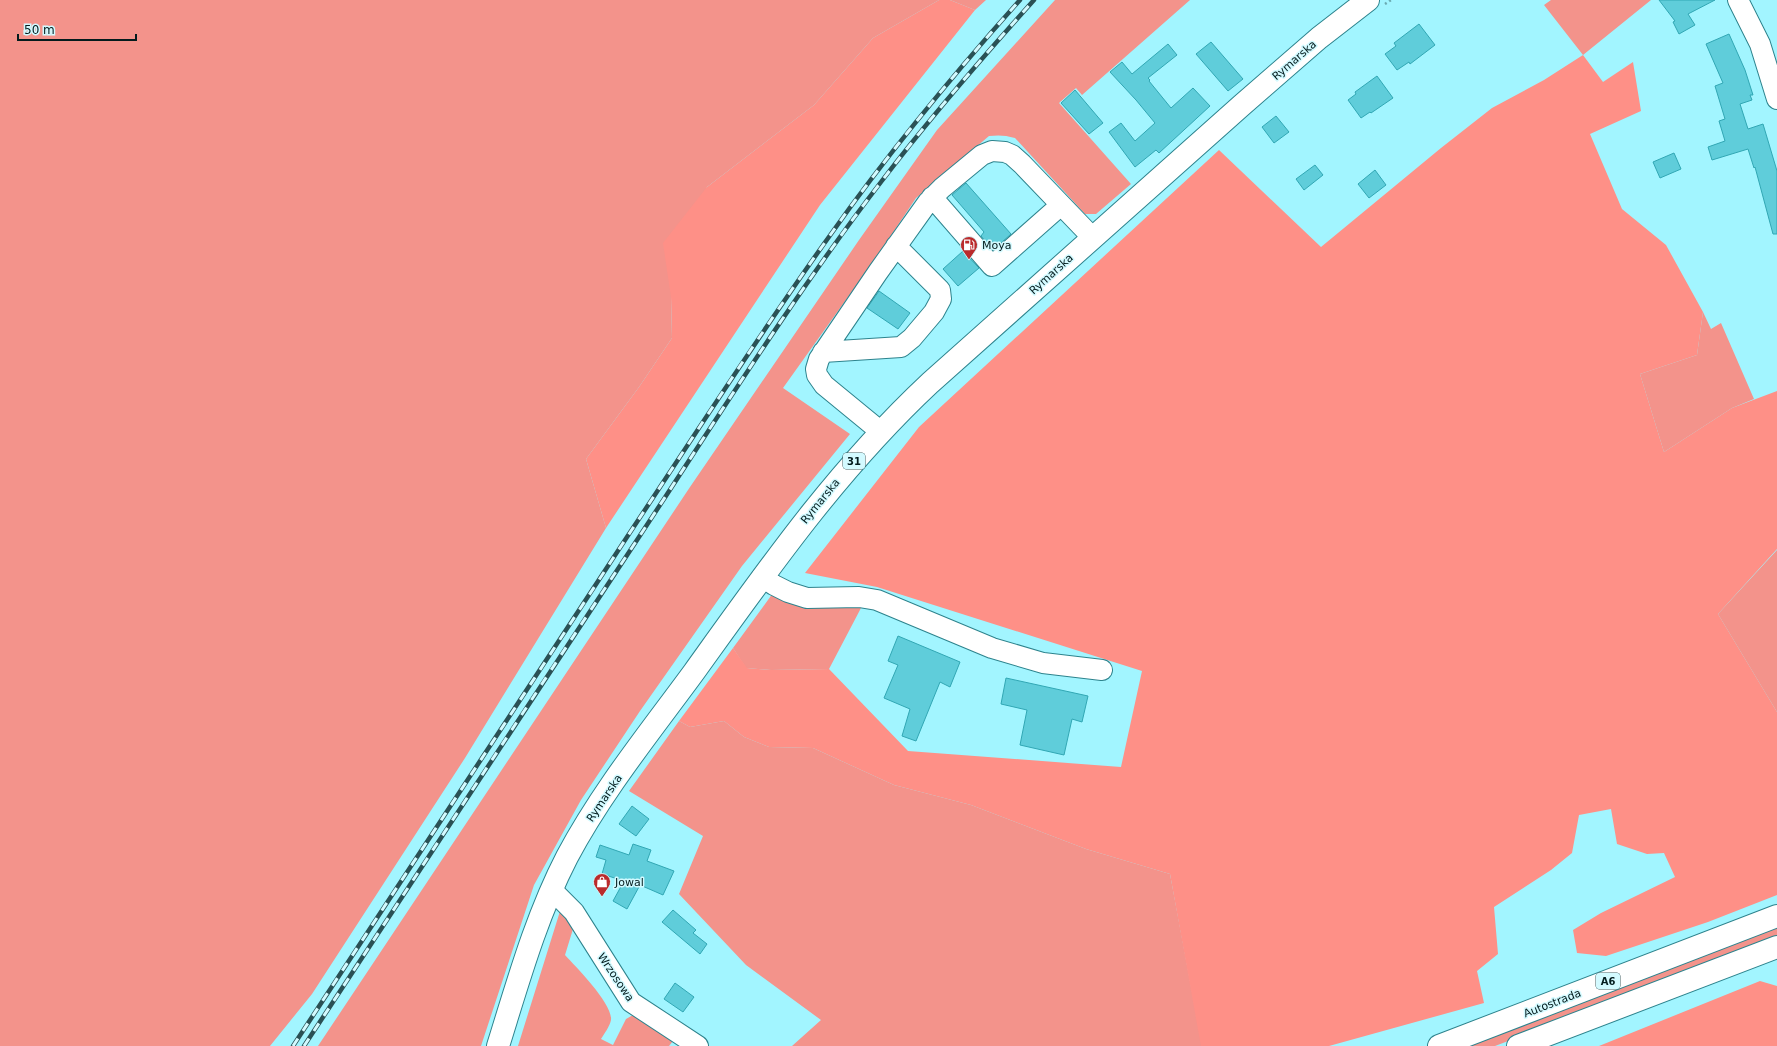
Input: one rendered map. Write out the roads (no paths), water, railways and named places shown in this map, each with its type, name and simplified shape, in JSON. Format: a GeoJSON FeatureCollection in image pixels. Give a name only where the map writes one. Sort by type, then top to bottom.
{"type":"FeatureCollection","features":[{"type":"Feature","properties":{"kind":"main road","name":"Rymarska"},"geometry":{"type":"LineString","coordinates":[[498,1046],[521,971],[552,890],[567,857],[583,829],[621,772],[818,502],[880,431],[930,383],[1092,237],[1319,38],[1373,4]]}},
{"type":"Feature","properties":{"kind":"main road","name":"Autostrada"},"geometry":{"type":"LineString","coordinates":[[1439,1046],[1777,916]]}},
{"type":"Feature","properties":{"kind":"main road"},"geometry":{"type":"LineString","coordinates":[[1518,1046],[1777,947]]}},
{"type":"Feature","properties":{"kind":"street"},"geometry":{"type":"LineString","coordinates":[[1738,0],[1760,44],[1777,99]]}},
{"type":"Feature","properties":{"kind":"street"},"geometry":{"type":"LineString","coordinates":[[880,431],[820,380],[816,369],[819,359],[896,246],[932,197],[982,155],[998,151],[1012,155],[1092,237]]}},
{"type":"Feature","properties":{"kind":"street"},"geometry":{"type":"LineString","coordinates":[[932,197],[992,266],[1061,205]]}},
{"type":"Feature","properties":{"kind":"street"},"geometry":{"type":"LineString","coordinates":[[824,352],[901,346],[912,338],[934,312],[941,299],[940,290],[896,246]]}},
{"type":"Feature","properties":{"kind":"street"},"geometry":{"type":"LineString","coordinates":[[762,577],[788,592],[807,598],[859,597],[877,600],[992,648],[1043,663],[1102,670]]}},
{"type":"Feature","properties":{"kind":"street","name":"Wrzosowa"},"geometry":{"type":"LineString","coordinates":[[552,890],[574,912],[631,1002],[698,1046]]}},
{"type":"Feature","properties":{"kind":"railway"},"geometry":{"type":"LineString","coordinates":[[293,1046],[702,423],[805,271],[853,203],[899,144],[946,85],[1020,0]]}},
{"type":"Feature","properties":{"kind":"railway"},"geometry":{"type":"LineString","coordinates":[[304,1046],[787,312],[849,225],[918,135],[1034,0]]}},
{"type":"Feature","properties":{"kind":"place","name":"Moya"},"geometry":{"type":"Point","coordinates":[969,260]}},
{"type":"Feature","properties":{"kind":"place","name":"Jowal"},"geometry":{"type":"Point","coordinates":[602,897]}}]}
